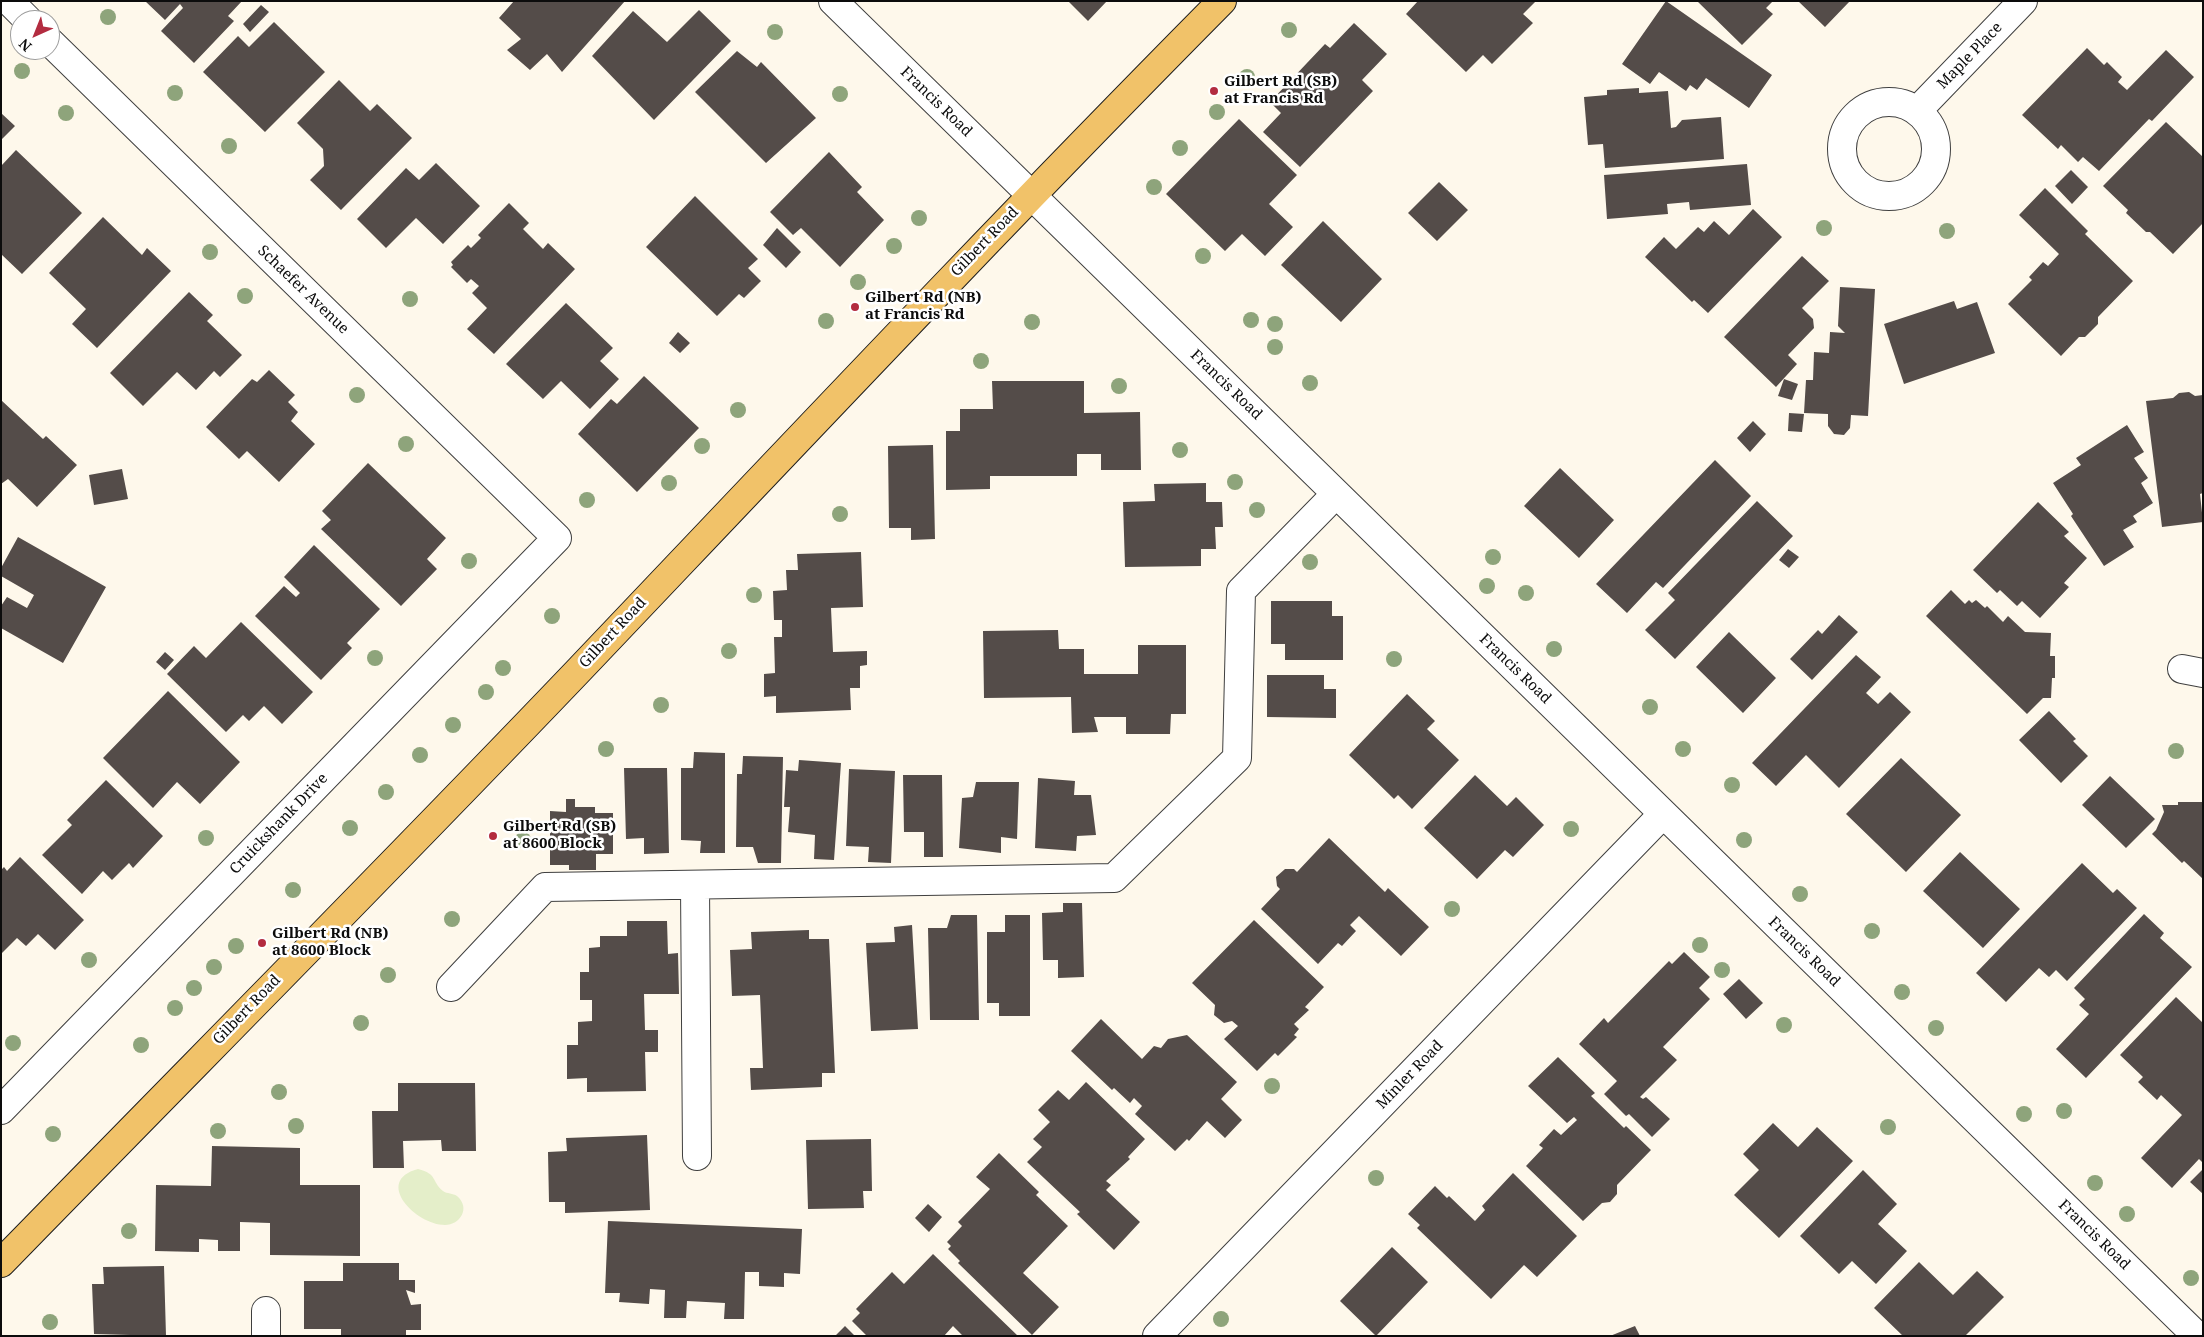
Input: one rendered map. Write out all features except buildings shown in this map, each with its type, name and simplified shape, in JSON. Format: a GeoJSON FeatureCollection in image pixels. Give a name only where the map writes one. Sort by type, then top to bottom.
{"type":"FeatureCollection","features":[{"type":"Feature","properties":{"kind":"main road","name":"Gilbert Road"},"geometry":{"type":"LineString","coordinates":[[1,1263],[578,670],[785,450],[1031,195],[1222,1]]}},
{"type":"Feature","properties":{"kind":"street"},"geometry":{"type":"LineString","coordinates":[[9,1],[18,10]]}},
{"type":"Feature","properties":{"kind":"street","name":"Francis Road"},"geometry":{"type":"LineString","coordinates":[[834,1],[2197,1336]]}},
{"type":"Feature","properties":{"kind":"street","name":"Maple Place"},"geometry":{"type":"LineString","coordinates":[[1917,111],[2023,1]]}},
{"type":"Feature","properties":{"kind":"street","name":"Schaefer Avenue"},"geometry":{"type":"LineString","coordinates":[[60,52],[557,538]]}},
{"type":"Feature","properties":{"kind":"street"},"geometry":{"type":"LineString","coordinates":[[450,987],[545,887],[1114,878],[1237,758],[1241,591],[1336,494]]}},
{"type":"Feature","properties":{"kind":"street","name":"Cruickshank Drive"},"geometry":{"type":"LineString","coordinates":[[1,1110],[557,538]]}},
{"type":"Feature","properties":{"kind":"street","name":"Minler Road"},"geometry":{"type":"LineString","coordinates":[[1157,1336],[1663,814]]}},
{"type":"Feature","properties":{"kind":"street"},"geometry":{"type":"LineString","coordinates":[[696,885],[697,1156]]}},
{"type":"Feature","properties":{"kind":"green space"},"geometry":{"type":"Polygon","coordinates":[[[418,1169],[429,1173],[443,1191],[457,1196],[463,1206],[462,1215],[459,1219],[445,1225],[434,1223],[422,1218],[404,1202],[399,1192],[399,1183],[405,1175],[418,1169]]]}},
{"type":"Feature","properties":{"kind":"place","name":"Gilbert Rd (SB) at Francis Rd"},"geometry":{"type":"Point","coordinates":[1214,91]}},
{"type":"Feature","properties":{"kind":"place","name":"Gilbert Rd (NB) at Francis Rd"},"geometry":{"type":"Point","coordinates":[855,307]}},
{"type":"Feature","properties":{"kind":"place","name":"Gilbert Rd (SB) at 8600 Block"},"geometry":{"type":"Point","coordinates":[493,836]}},
{"type":"Feature","properties":{"kind":"place","name":"Gilbert Rd (NB) at 8600 Block"},"geometry":{"type":"Point","coordinates":[262,943]}}]}
